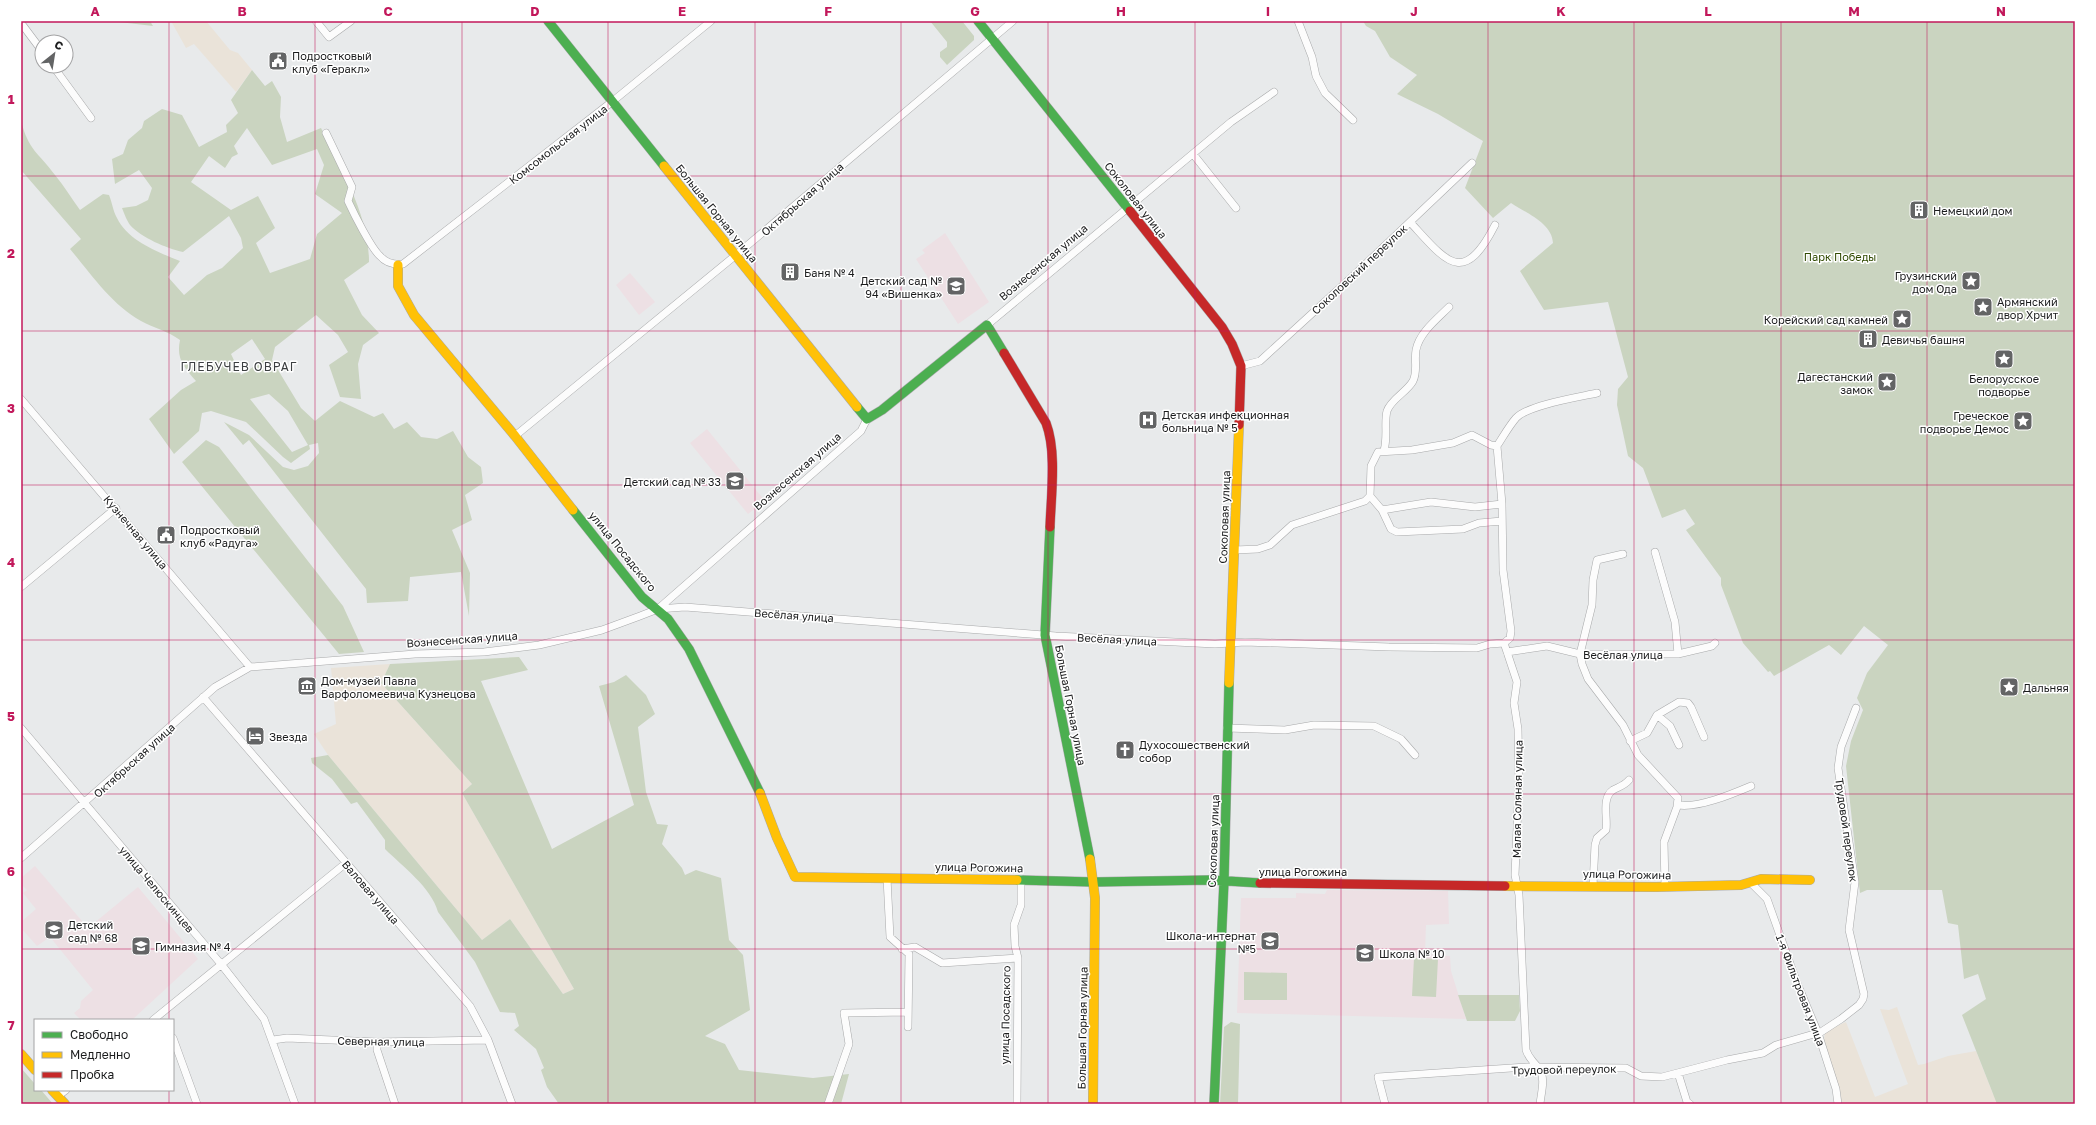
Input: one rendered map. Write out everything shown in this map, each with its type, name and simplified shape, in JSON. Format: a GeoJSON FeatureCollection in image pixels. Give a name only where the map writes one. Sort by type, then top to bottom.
{"type":"FeatureCollection","features":[{"type":"Feature","properties":{"kind":"main road","name":"Большая Горная улица"},"geometry":{"type":"LineString","coordinates":[[548,21],[867,419]]}},
{"type":"Feature","properties":{"kind":"main road","name":"Соколовая улица"},"geometry":{"type":"LineString","coordinates":[[978,21],[1222,327],[1232,344],[1241,366],[1227,728],[1224,881],[1214,1104]]}},
{"type":"Feature","properties":{"kind":"main road","name":"улица Посадского"},"geometry":{"type":"LineString","coordinates":[[400,264],[398,286],[414,315],[515,436],[642,597],[658,609],[689,649],[756,783],[777,838],[795,877]]}},
{"type":"Feature","properties":{"kind":"main road","name":"Большая Горная улица"},"geometry":{"type":"LineString","coordinates":[[988,325],[998,340],[1050,433],[1052,476],[1045,635],[1094,882],[1095,938],[1093,1104]]}},
{"type":"Feature","properties":{"kind":"main road","name":"Вознесенская улица"},"geometry":{"type":"LineString","coordinates":[[867,419],[882,410],[988,325]]}},
{"type":"Feature","properties":{"kind":"main road","name":"улица Рогожина"},"geometry":{"type":"LineString","coordinates":[[795,877],[1021,879],[1094,882],[1224,881],[1665,887],[1720,886],[1751,883],[1761,879],[1810,880]]}},
{"type":"Feature","properties":{"kind":"main road"},"geometry":{"type":"LineString","coordinates":[[21,1054],[34,1069]]}},
{"type":"Feature","properties":{"kind":"main road"},"geometry":{"type":"LineString","coordinates":[[55,1093],[65,1104]]}},
{"type":"Feature","properties":{"kind":"street"},"geometry":{"type":"LineString","coordinates":[[316,21],[329,37],[351,21]]}},
{"type":"Feature","properties":{"kind":"street","name":"Комсомольская улица"},"geometry":{"type":"LineString","coordinates":[[400,264],[613,101],[711,21]]}},
{"type":"Feature","properties":{"kind":"street","name":"Октябрьская улица"},"geometry":{"type":"LineString","coordinates":[[515,436],[736,255],[1013,21]]}},
{"type":"Feature","properties":{"kind":"street"},"geometry":{"type":"LineString","coordinates":[[1298,21],[1312,57],[1316,76],[1325,93],[1353,120]]}},
{"type":"Feature","properties":{"kind":"street"},"geometry":{"type":"LineString","coordinates":[[21,23],[34,40]]}},
{"type":"Feature","properties":{"kind":"street"},"geometry":{"type":"LineString","coordinates":[[59,74],[92,118]]}},
{"type":"Feature","properties":{"kind":"street","name":"Вознесенская улица"},"geometry":{"type":"LineString","coordinates":[[988,325],[1231,122],[1274,92]]}},
{"type":"Feature","properties":{"kind":"street"},"geometry":{"type":"LineString","coordinates":[[326,133],[352,187],[348,201],[354,213],[379,256],[390,263],[400,264]]}},
{"type":"Feature","properties":{"kind":"street"},"geometry":{"type":"LineString","coordinates":[[1193,154],[1236,208]]}},
{"type":"Feature","properties":{"kind":"street","name":"Соколовский переулок"},"geometry":{"type":"LineString","coordinates":[[1241,366],[1260,361],[1472,163]]}},
{"type":"Feature","properties":{"kind":"street"},"geometry":{"type":"LineString","coordinates":[[1410,222],[1443,257],[1453,263],[1462,263],[1472,260],[1487,242],[1496,225]]}},
{"type":"Feature","properties":{"kind":"street"},"geometry":{"type":"LineString","coordinates":[[1384,451],[1388,436],[1386,413],[1389,406],[1413,381],[1417,370],[1416,352],[1418,342],[1449,307]]}},
{"type":"Feature","properties":{"kind":"street"},"geometry":{"type":"LineString","coordinates":[[1504,643],[1510,638],[1511,631],[1503,570],[1502,504],[1497,446],[1516,418],[1522,413],[1554,402],[1597,393]]}},
{"type":"Feature","properties":{"kind":"street","name":"Кузнечная улица"},"geometry":{"type":"LineString","coordinates":[[21,399],[116,508],[250,667]]}},
{"type":"Feature","properties":{"kind":"street","name":"Вознесенская улица"},"geometry":{"type":"LineString","coordinates":[[250,667],[415,654],[484,652],[539,645],[602,630],[658,609],[861,431],[867,419]]}},
{"type":"Feature","properties":{"kind":"street"},"geometry":{"type":"LineString","coordinates":[[1497,446],[1491,445],[1472,435],[1453,443],[1412,450],[1378,452],[1373,460],[1370,475],[1370,496],[1382,510],[1391,529],[1397,532],[1463,529],[1479,523],[1502,521]]}},
{"type":"Feature","properties":{"kind":"street"},"geometry":{"type":"LineString","coordinates":[[1235,550],[1258,550],[1270,545],[1292,525],[1365,501],[1370,496]]}},
{"type":"Feature","properties":{"kind":"street"},"geometry":{"type":"LineString","coordinates":[[1382,510],[1431,502],[1475,506],[1502,504]]}},
{"type":"Feature","properties":{"kind":"street"},"geometry":{"type":"LineString","coordinates":[[21,587],[116,508]]}},
{"type":"Feature","properties":{"kind":"street"},"geometry":{"type":"LineString","coordinates":[[1655,552],[1675,622],[1678,654]]}},
{"type":"Feature","properties":{"kind":"street"},"geometry":{"type":"LineString","coordinates":[[1623,554],[1597,560],[1593,580],[1592,605],[1580,654],[1588,679],[1623,725],[1638,755],[1678,798],[1678,805],[1664,842],[1665,887]]}},
{"type":"Feature","properties":{"kind":"street","name":"Весёлая улица"},"geometry":{"type":"LineString","coordinates":[[658,609],[685,607],[1045,635],[1231,643],[1245,642],[1389,647],[1477,648],[1490,644],[1504,643]]}},
{"type":"Feature","properties":{"kind":"street","name":"Малая Соляная улица"},"geometry":{"type":"LineString","coordinates":[[1504,643],[1516,682],[1514,703],[1518,728],[1520,781],[1515,875],[1518,885],[1526,1050],[1531,1061],[1539,1068]]}},
{"type":"Feature","properties":{"kind":"street","name":"Весёлая улица"},"geometry":{"type":"LineString","coordinates":[[1508,652],[1547,646],[1580,654],[1678,654],[1712,646],[1715,643]]}},
{"type":"Feature","properties":{"kind":"street","name":"Октябрьская улица"},"geometry":{"type":"LineString","coordinates":[[21,858],[85,803],[203,697],[216,687],[250,667]]}},
{"type":"Feature","properties":{"kind":"street","name":"Валовая улица"},"geometry":{"type":"LineString","coordinates":[[203,697],[470,1006],[488,1040],[512,1104]]}},
{"type":"Feature","properties":{"kind":"street"},"geometry":{"type":"LineString","coordinates":[[1630,741],[1647,733],[1657,715],[1679,702],[1688,703],[1691,707],[1704,737]]}},
{"type":"Feature","properties":{"kind":"street","name":"Трудовой переулок"},"geometry":{"type":"LineString","coordinates":[[1385,1104],[1378,1077],[1471,1070],[1626,1068],[1641,1076],[1650,1078],[1662,1077],[1763,1053],[1776,1045],[1818,1033],[1859,1005],[1864,994],[1849,930],[1855,882],[1838,768],[1841,747],[1856,708]]}},
{"type":"Feature","properties":{"kind":"street"},"geometry":{"type":"LineString","coordinates":[[1657,715],[1670,726],[1679,745]]}},
{"type":"Feature","properties":{"kind":"street"},"geometry":{"type":"LineString","coordinates":[[1227,728],[1285,730],[1314,725],[1374,726],[1401,739],[1415,755]]}},
{"type":"Feature","properties":{"kind":"street","name":"улица Челюскинцев"},"geometry":{"type":"LineString","coordinates":[[21,728],[221,964],[264,1019],[273,1040],[295,1104]]}},
{"type":"Feature","properties":{"kind":"street"},"geometry":{"type":"LineString","coordinates":[[1593,886],[1595,846],[1598,838],[1606,830],[1607,796],[1611,791],[1626,784],[1629,780]]}},
{"type":"Feature","properties":{"kind":"street"},"geometry":{"type":"LineString","coordinates":[[1678,805],[1687,806],[1732,794],[1751,786]]}},
{"type":"Feature","properties":{"kind":"street"},"geometry":{"type":"LineString","coordinates":[[154,1019],[346,863]]}},
{"type":"Feature","properties":{"kind":"street"},"geometry":{"type":"LineString","coordinates":[[887,878],[890,937],[902,949],[910,954],[908,1028]]}},
{"type":"Feature","properties":{"kind":"street","name":"улица Посадского"},"geometry":{"type":"LineString","coordinates":[[1016,1104],[1018,958],[1015,946],[1014,925],[1021,905],[1021,879]]}},
{"type":"Feature","properties":{"kind":"street","name":"1-я Фильтровая улица"},"geometry":{"type":"LineString","coordinates":[[1751,883],[1767,899],[1797,982],[1818,1033],[1836,1089],[1838,1104]]}},
{"type":"Feature","properties":{"kind":"street"},"geometry":{"type":"LineString","coordinates":[[902,949],[915,947],[942,963],[1018,958]]}},
{"type":"Feature","properties":{"kind":"street"},"geometry":{"type":"LineString","coordinates":[[163,1012],[166,1019]]}},
{"type":"Feature","properties":{"kind":"street"},"geometry":{"type":"LineString","coordinates":[[828,1104],[849,1044],[844,1013],[908,1012]]}},
{"type":"Feature","properties":{"kind":"street","name":"Северная улица"},"geometry":{"type":"LineString","coordinates":[[273,1040],[287,1038],[377,1042],[488,1040]]}},
{"type":"Feature","properties":{"kind":"street"},"geometry":{"type":"LineString","coordinates":[[174,1041],[197,1104]]}},
{"type":"Feature","properties":{"kind":"street"},"geometry":{"type":"LineString","coordinates":[[377,1042],[377,1050],[395,1104]]}},
{"type":"Feature","properties":{"kind":"street"},"geometry":{"type":"LineString","coordinates":[[1539,1068],[1542,1076],[1540,1104]]}},
{"type":"Feature","properties":{"kind":"street"},"geometry":{"type":"LineString","coordinates":[[1678,1073],[1690,1104]]}},
{"type":"Feature","properties":{"kind":"shaded area"},"geometry":{"type":"Polygon","coordinates":[[[171,21],[206,21],[230,50],[238,53],[252,70],[236,92],[194,44],[186,48],[171,21]]]}},
{"type":"Feature","properties":{"kind":"shaded area","name":"Детский сад № 94 «Вишенка»"},"geometry":{"type":"Polygon","coordinates":[[[945,233],[989,302],[958,324],[916,259],[925,253],[922,250],[945,233]]]}},
{"type":"Feature","properties":{"kind":"shaded area"},"geometry":{"type":"Polygon","coordinates":[[[630,273],[655,302],[639,315],[616,285],[630,273]]]}},
{"type":"Feature","properties":{"kind":"shaded area","name":"Детский сад № 33"},"geometry":{"type":"Polygon","coordinates":[[[707,429],[765,501],[748,514],[690,443],[707,429]]]}},
{"type":"Feature","properties":{"kind":"shaded area"},"geometry":{"type":"Polygon","coordinates":[[[390,664],[381,683],[472,784],[462,793],[574,989],[563,994],[510,919],[482,940],[328,755],[314,734],[336,724],[331,668],[390,664]]]}},
{"type":"Feature","properties":{"kind":"shaded area","name":"Гимназия № 4"},"geometry":{"type":"Polygon","coordinates":[[[35,866],[88,928],[138,887],[198,959],[133,1019],[80,1019],[74,1013],[80,1008],[81,1001],[93,990],[50,937],[37,946],[21,928],[21,922],[36,909],[23,893],[27,890],[21,884],[21,878],[35,866]]]}},
{"type":"Feature","properties":{"kind":"shaded area","name":"Школа № 10"},"geometry":{"type":"Polygon","coordinates":[[[1327,890],[1448,891],[1449,924],[1426,925],[1425,954],[1450,956],[1451,971],[1466,1019],[1237,1013],[1241,898],[1296,898],[1296,893],[1325,894],[1327,890]]]}},
{"type":"Feature","properties":{"kind":"shaded area"},"geometry":{"type":"Polygon","coordinates":[[[1897,1007],[1918,1065],[1948,1056],[1976,1051],[1993,1094],[2075,1104],[1840,1104],[1824,1041],[1825,1031],[1846,1022],[1875,1097],[1908,1084],[1880,1009],[1889,1010],[1897,1007]]]}},
{"type":"Feature","properties":{"kind":"green space"},"geometry":{"type":"Polygon","coordinates":[[[118,21],[150,21],[153,26],[119,22],[118,21]]]}},
{"type":"Feature","properties":{"kind":"green space"},"geometry":{"type":"Polygon","coordinates":[[[930,21],[962,21],[974,36],[974,40],[947,65],[940,57],[940,52],[947,47],[947,42],[930,21]]]}},
{"type":"Feature","properties":{"kind":"green space","name":"Парк Победы"},"geometry":{"type":"Polygon","coordinates":[[[1363,21],[2075,21],[2075,1104],[1997,1104],[1962,1015],[1986,999],[1978,974],[1964,979],[1958,925],[1948,923],[1942,890],[1867,890],[1860,893],[1846,766],[1851,741],[1863,710],[1857,698],[1867,673],[1888,645],[1864,626],[1841,655],[1829,645],[1774,676],[1770,671],[1768,672],[1743,643],[1721,585],[1721,578],[1686,530],[1695,524],[1685,509],[1662,518],[1643,468],[1628,456],[1617,405],[1618,389],[1628,377],[1608,302],[1544,310],[1520,271],[1553,243],[1552,236],[1537,219],[1511,203],[1493,218],[1465,188],[1483,141],[1438,114],[1397,94],[1417,75],[1390,57],[1375,31],[1366,26],[1363,21]]]}},
{"type":"Feature","properties":{"kind":"green space"},"geometry":{"type":"Polygon","coordinates":[[[252,70],[265,86],[272,81],[281,97],[280,117],[287,142],[321,128],[345,176],[359,210],[368,244],[369,262],[344,280],[362,315],[379,333],[363,345],[358,364],[361,399],[340,397],[329,365],[348,352],[338,335],[316,315],[275,347],[272,360],[301,408],[315,421],[340,401],[374,417],[383,413],[394,429],[407,422],[421,437],[437,439],[453,431],[468,457],[481,467],[483,483],[465,495],[472,520],[452,530],[470,573],[469,616],[461,572],[410,577],[408,601],[367,603],[366,589],[249,440],[243,445],[224,422],[249,435],[283,467],[294,470],[308,466],[319,453],[318,443],[309,445],[310,449],[291,463],[246,422],[211,411],[202,413],[199,431],[174,454],[149,419],[181,390],[196,381],[180,358],[180,340],[171,334],[141,321],[111,298],[70,249],[81,239],[21,170],[21,121],[27,139],[80,210],[103,194],[109,195],[117,218],[128,233],[144,245],[180,261],[168,277],[184,295],[207,275],[222,268],[243,248],[241,238],[229,216],[183,252],[162,245],[141,234],[130,225],[122,208],[136,206],[148,200],[152,188],[139,170],[115,184],[112,159],[123,154],[128,140],[142,128],[144,121],[162,109],[182,115],[199,147],[227,132],[226,125],[238,113],[231,100],[252,70]],[[247,128],[234,146],[238,154],[232,157],[225,168],[209,156],[191,182],[231,210],[258,196],[275,228],[256,243],[270,273],[310,259],[317,234],[342,213],[315,194],[324,165],[317,149],[272,165],[247,128]],[[252,339],[231,354],[241,375],[265,359],[252,339]],[[269,394],[250,399],[292,452],[308,445],[288,411],[269,394]]]}},
{"type":"Feature","properties":{"kind":"green space"},"geometry":{"type":"Polygon","coordinates":[[[206,440],[219,447],[343,606],[364,652],[339,654],[182,462],[206,440]]]}},
{"type":"Feature","properties":{"kind":"green space"},"geometry":{"type":"Polygon","coordinates":[[[519,657],[528,670],[481,681],[552,849],[634,805],[599,686],[614,682],[626,675],[646,695],[655,714],[638,727],[646,792],[657,824],[668,825],[662,844],[682,868],[685,875],[696,870],[721,878],[729,940],[743,955],[750,1010],[705,1036],[725,1044],[739,1070],[813,1078],[849,1074],[841,1104],[559,1104],[547,1087],[541,1070],[544,1068],[536,1049],[514,1030],[519,1026],[515,1013],[500,1012],[475,962],[438,912],[429,894],[416,878],[385,849],[385,840],[357,802],[351,804],[332,779],[312,763],[311,758],[328,755],[482,940],[510,919],[563,994],[574,989],[462,793],[472,784],[381,683],[390,664],[519,657]]]}},
{"type":"Feature","properties":{"kind":"green space"},"geometry":{"type":"Polygon","coordinates":[[[1414,958],[1438,959],[1436,997],[1412,996],[1414,958]]]}},
{"type":"Feature","properties":{"kind":"green space"},"geometry":{"type":"Polygon","coordinates":[[[1244,972],[1287,973],[1287,1000],[1244,1000],[1244,972]]]}},
{"type":"Feature","properties":{"kind":"green space"},"geometry":{"type":"Polygon","coordinates":[[[1458,995],[1519,995],[1520,1011],[1515,1021],[1467,1021],[1458,995]]]}},
{"type":"Feature","properties":{"kind":"green space"},"geometry":{"type":"Polygon","coordinates":[[[1231,1022],[1240,1024],[1238,1104],[1220,1104],[1224,1027],[1231,1022]]]}},
{"type":"Feature","properties":{"kind":"green space"},"geometry":{"type":"Polygon","coordinates":[[[21,1068],[34,1083],[34,1091],[42,1091],[53,1104],[21,1104],[21,1068]]]}},
{"type":"Feature","properties":{"kind":"traffic: fast"},"geometry":{"type":"LineString","coordinates":[[548,21],[664,166]]}},
{"type":"Feature","properties":{"kind":"traffic: fast"},"geometry":{"type":"LineString","coordinates":[[978,21],[1130,211]]}},
{"type":"Feature","properties":{"kind":"traffic: fast"},"geometry":{"type":"LineString","coordinates":[[857,407],[867,419],[882,410],[987,325],[1004,353]]}},
{"type":"Feature","properties":{"kind":"traffic: fast"},"geometry":{"type":"LineString","coordinates":[[573,510],[642,597],[668,619],[689,649],[760,793]]}},
{"type":"Feature","properties":{"kind":"traffic: fast"},"geometry":{"type":"LineString","coordinates":[[1050,527],[1045,635],[1090,859]]}},
{"type":"Feature","properties":{"kind":"traffic: fast"},"geometry":{"type":"LineString","coordinates":[[1214,1104],[1224,881],[1229,683]]}},
{"type":"Feature","properties":{"kind":"traffic: fast"},"geometry":{"type":"LineString","coordinates":[[1017,880],[1094,882],[1211,880],[1260,883]]}},
{"type":"Feature","properties":{"kind":"traffic: slow"},"geometry":{"type":"LineString","coordinates":[[664,166],[857,407]]}},
{"type":"Feature","properties":{"kind":"traffic: slow"},"geometry":{"type":"LineString","coordinates":[[398,265],[398,286],[414,315],[515,436],[573,510]]}},
{"type":"Feature","properties":{"kind":"traffic: slow"},"geometry":{"type":"LineString","coordinates":[[1229,683],[1239,425]]}},
{"type":"Feature","properties":{"kind":"traffic: slow"},"geometry":{"type":"LineString","coordinates":[[760,793],[777,838],[795,877],[1017,880]]}},
{"type":"Feature","properties":{"kind":"traffic: slow"},"geometry":{"type":"LineString","coordinates":[[1090,859],[1095,898],[1093,1104]]}},
{"type":"Feature","properties":{"kind":"traffic: slow"},"geometry":{"type":"LineString","coordinates":[[1505,886],[1656,887],[1741,885],[1761,879],[1810,880]]}},
{"type":"Feature","properties":{"kind":"traffic: slow"},"geometry":{"type":"LineString","coordinates":[[21,1054],[34,1069]]}},
{"type":"Feature","properties":{"kind":"traffic: slow"},"geometry":{"type":"LineString","coordinates":[[53,1091],[65,1104]]}},
{"type":"Feature","properties":{"kind":"traffic: jam"},"geometry":{"type":"LineString","coordinates":[[1130,211],[1222,327],[1232,344],[1241,366],[1239,425]]}},
{"type":"Feature","properties":{"kind":"traffic: jam"},"geometry":{"type":"LineString","coordinates":[[1004,353],[1046,423],[1052,460],[1050,527]]}},
{"type":"Feature","properties":{"kind":"traffic: jam"},"geometry":{"type":"LineString","coordinates":[[1260,883],[1505,886]]}},
{"type":"Feature","properties":{"kind":"place","name":"Подростковый клуб «Геракл»"},"geometry":{"type":"Point","coordinates":[278,61]}},
{"type":"Feature","properties":{"kind":"place","name":"Немецкий дом"},"geometry":{"type":"Point","coordinates":[1919,210]}},
{"type":"Feature","properties":{"kind":"place","name":"Баня № 4"},"geometry":{"type":"Point","coordinates":[790,272]}},
{"type":"Feature","properties":{"kind":"place","name":"Грузинский дом Ода"},"geometry":{"type":"Point","coordinates":[1971,281]}},
{"type":"Feature","properties":{"kind":"place","name":"Детский сад № 94 «Вишенка»"},"geometry":{"type":"Point","coordinates":[956,286]}},
{"type":"Feature","properties":{"kind":"place","name":"Армянский двор Хрчит"},"geometry":{"type":"Point","coordinates":[1983,307]}},
{"type":"Feature","properties":{"kind":"place","name":"Корейский сад камней"},"geometry":{"type":"Point","coordinates":[1902,319]}},
{"type":"Feature","properties":{"kind":"place","name":"Девичья башня"},"geometry":{"type":"Point","coordinates":[1868,339]}},
{"type":"Feature","properties":{"kind":"place","name":"Белорусское подворье"},"geometry":{"type":"Point","coordinates":[2004,359]}},
{"type":"Feature","properties":{"kind":"place","name":"Дагестанский замок"},"geometry":{"type":"Point","coordinates":[1887,382]}},
{"type":"Feature","properties":{"kind":"place","name":"Детская инфекционная больница № 5"},"geometry":{"type":"Point","coordinates":[1148,420]}},
{"type":"Feature","properties":{"kind":"place","name":"Греческое подворье Демос"},"geometry":{"type":"Point","coordinates":[2023,421]}},
{"type":"Feature","properties":{"kind":"place","name":"Детский сад № 33"},"geometry":{"type":"Point","coordinates":[735,481]}},
{"type":"Feature","properties":{"kind":"place","name":"Подростковый клуб «Радуга»"},"geometry":{"type":"Point","coordinates":[166,535]}},
{"type":"Feature","properties":{"kind":"place","name":"Дом-музей Павла Варфоломеевича Кузнецова"},"geometry":{"type":"Point","coordinates":[307,686]}},
{"type":"Feature","properties":{"kind":"place","name":"Дальняя"},"geometry":{"type":"Point","coordinates":[2009,687]}},
{"type":"Feature","properties":{"kind":"place","name":"Звезда"},"geometry":{"type":"Point","coordinates":[255,736]}},
{"type":"Feature","properties":{"kind":"place","name":"Духосошественский собор"},"geometry":{"type":"Point","coordinates":[1125,750]}},
{"type":"Feature","properties":{"kind":"place","name":"Детский сад № 68"},"geometry":{"type":"Point","coordinates":[54,930]}},
{"type":"Feature","properties":{"kind":"place","name":"Школа-интернат №5"},"geometry":{"type":"Point","coordinates":[1270,941]}},
{"type":"Feature","properties":{"kind":"place","name":"Гимназия № 4"},"geometry":{"type":"Point","coordinates":[141,946]}},
{"type":"Feature","properties":{"kind":"place","name":"Школа № 10"},"geometry":{"type":"Point","coordinates":[1365,953]}},
{"type":"Feature","properties":{"kind":"district","name":"ГЛЕБУЧЕВ ОВРАГ"},"geometry":{"type":"Point","coordinates":[239,366]}}]}
